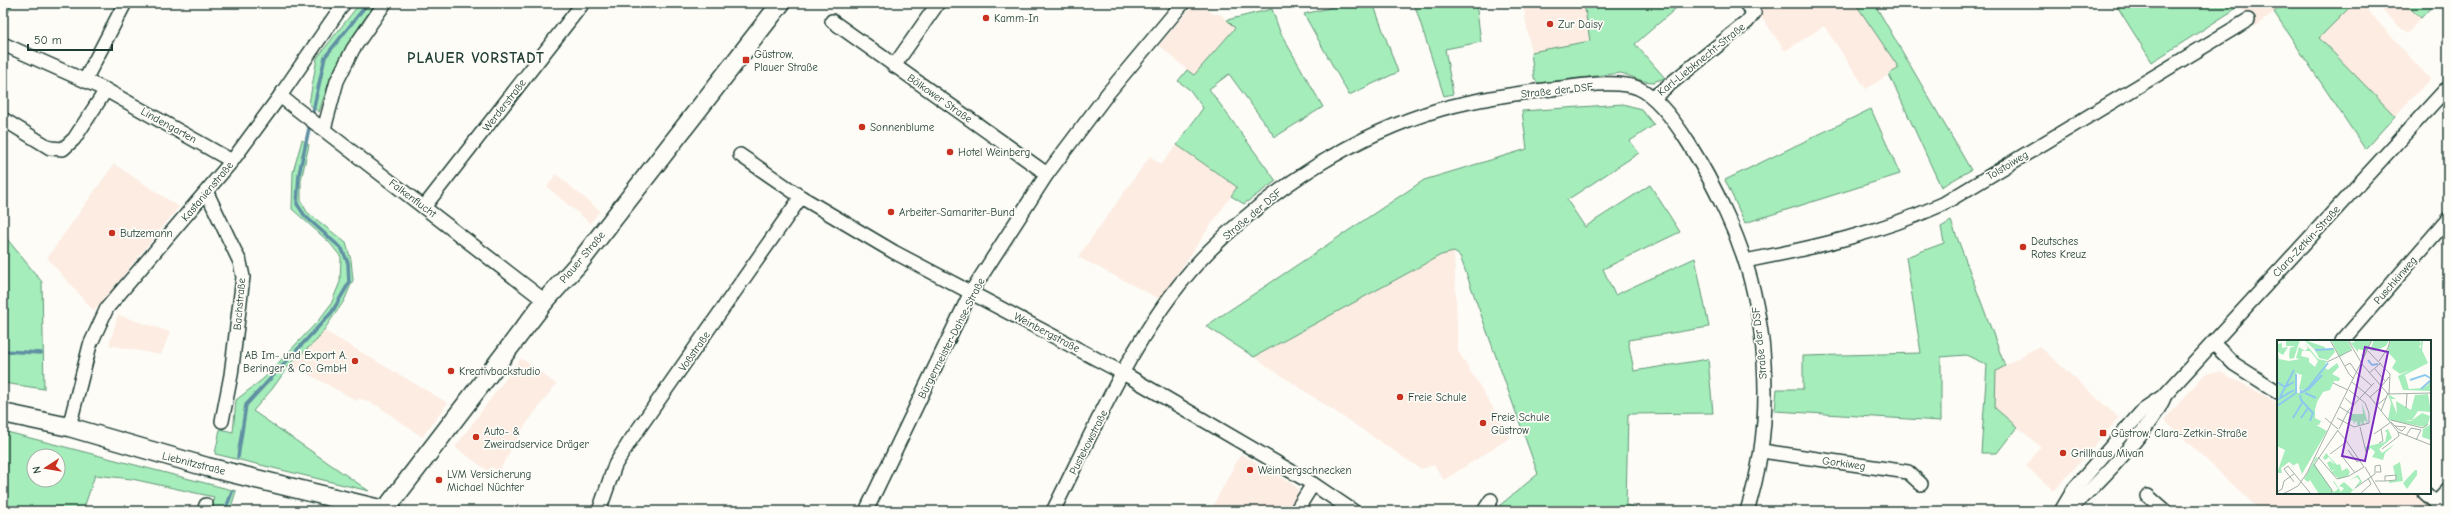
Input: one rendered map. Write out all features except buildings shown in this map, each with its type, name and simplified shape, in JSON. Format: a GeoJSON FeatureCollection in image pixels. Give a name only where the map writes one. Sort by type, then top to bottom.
{"type":"FeatureCollection","features":[{"type":"Feature","properties":{"kind":"main road","name":"Plauer Straße"},"geometry":{"type":"LineString","coordinates":[[386,511],[546,301],[603,232],[781,3]]}},
{"type":"Feature","properties":{"kind":"main road","name":"Liebnitzstraße"},"geometry":{"type":"LineString","coordinates":[[3,413],[69,428],[207,467],[386,511]]}},
{"type":"Feature","properties":{"kind":"street"},"geometry":{"type":"LineString","coordinates":[[85,80],[125,3]]}},
{"type":"Feature","properties":{"kind":"street","name":"Kastanienstraße"},"geometry":{"type":"LineString","coordinates":[[69,428],[90,345],[107,308],[206,193],[232,160],[280,96],[344,3]]}},
{"type":"Feature","properties":{"kind":"street"},"geometry":{"type":"LineString","coordinates":[[321,127],[337,81],[353,49],[386,3]]}},
{"type":"Feature","properties":{"kind":"street","name":"Werderstraße"},"geometry":{"type":"LineString","coordinates":[[424,206],[583,3]]}},
{"type":"Feature","properties":{"kind":"street"},"geometry":{"type":"LineString","coordinates":[[894,66],[938,3]]}},
{"type":"Feature","properties":{"kind":"street","name":"Bürgermeister-Dahse-Straße"},"geometry":{"type":"LineString","coordinates":[[866,511],[971,292],[1047,174],[1108,93],[1183,3]]}},
{"type":"Feature","properties":{"kind":"street","name":"Karl-Liebknecht-Straße"},"geometry":{"type":"LineString","coordinates":[[1654,97],[1747,22],[1754,13],[1745,3]]}},
{"type":"Feature","properties":{"kind":"street","name":"Tolstoiweg"},"geometry":{"type":"LineString","coordinates":[[1745,261],[1818,247],[1860,235],[1914,217],[1943,204],[2248,20]]}},
{"type":"Feature","properties":{"kind":"street","name":"Bölkower Straße"},"geometry":{"type":"LineString","coordinates":[[832,21],[1047,174]]}},
{"type":"Feature","properties":{"kind":"street","name":"Lindengarten"},"geometry":{"type":"LineString","coordinates":[[3,44],[106,90],[232,160]]}},
{"type":"Feature","properties":{"kind":"street","name":"Straße der DSF"},"geometry":{"type":"LineString","coordinates":[[1123,373],[1170,296],[1208,251],[1241,221],[1285,186],[1318,165],[1354,145],[1418,117],[1492,97],[1568,87],[1621,84],[1637,88],[1654,97],[1692,151],[1715,189],[1731,223],[1745,261],[1755,303],[1764,375],[1762,451],[1747,511]]}},
{"type":"Feature","properties":{"kind":"street","name":"Clara-Zetkin-Straße"},"geometry":{"type":"LineString","coordinates":[[2061,511],[2074,489],[2144,409],[2165,395],[2214,344],[2448,88]]}},
{"type":"Feature","properties":{"kind":"street"},"geometry":{"type":"LineString","coordinates":[[3,119],[50,148],[63,149],[74,139],[106,90]]}},
{"type":"Feature","properties":{"kind":"street","name":"Falkenflucht"},"geometry":{"type":"LineString","coordinates":[[280,96],[546,301]]}},
{"type":"Feature","properties":{"kind":"street","name":"Weinbergstraße"},"geometry":{"type":"LineString","coordinates":[[740,155],[801,197],[894,252],[1123,373],[1313,484],[1353,511]]}},
{"type":"Feature","properties":{"kind":"street","name":"Bachstraße"},"geometry":{"type":"LineString","coordinates":[[206,193],[240,262],[243,277],[231,375],[222,421]]}},
{"type":"Feature","properties":{"kind":"street","name":"Voßstraße"},"geometry":{"type":"LineString","coordinates":[[599,511],[615,465],[630,441],[801,197]]}},
{"type":"Feature","properties":{"kind":"street","name":"Puschkinweg"},"geometry":{"type":"LineString","coordinates":[[2343,340],[2448,219]]}},
{"type":"Feature","properties":{"kind":"street"},"geometry":{"type":"LineString","coordinates":[[2214,344],[2234,364],[2277,391]]}},
{"type":"Feature","properties":{"kind":"street","name":"Pustekowstraße"},"geometry":{"type":"LineString","coordinates":[[1052,511],[1123,373]]}},
{"type":"Feature","properties":{"kind":"street","name":"Clara-Zetkin-Straße"},"geometry":{"type":"LineString","coordinates":[[2066,511],[2083,497],[2154,417],[2160,408],[2165,395]]}},
{"type":"Feature","properties":{"kind":"street","name":"Gorkiweg"},"geometry":{"type":"LineString","coordinates":[[1762,451],[1908,472],[1921,484]]}},
{"type":"Feature","properties":{"kind":"street"},"geometry":{"type":"LineString","coordinates":[[1296,511],[1313,484]]}},
{"type":"Feature","properties":{"kind":"street"},"geometry":{"type":"LineString","coordinates":[[2426,494],[2441,507],[2448,490]]}},
{"type":"Feature","properties":{"kind":"street"},"geometry":{"type":"LineString","coordinates":[[2148,496],[2165,511]]}},
{"type":"Feature","properties":{"kind":"shaded area"},"geometry":{"type":"Polygon","coordinates":[[[1195,3],[1200,3],[1213,14],[1220,14],[1235,27],[1194,76],[1159,45],[1195,3]]]}},
{"type":"Feature","properties":{"kind":"shaded area"},"geometry":{"type":"Polygon","coordinates":[[[1523,3],[1584,3],[1590,42],[1531,52],[1523,3]]]}},
{"type":"Feature","properties":{"kind":"shaded area"},"geometry":{"type":"Polygon","coordinates":[[[1752,3],[1855,3],[1899,68],[1866,89],[1824,26],[1785,51],[1752,3]]]}},
{"type":"Feature","properties":{"kind":"shaded area"},"geometry":{"type":"Polygon","coordinates":[[[2238,3],[2286,3],[2256,26],[2238,3]]]}},
{"type":"Feature","properties":{"kind":"shaded area"},"geometry":{"type":"Polygon","coordinates":[[[2354,3],[2361,3],[2430,79],[2395,116],[2319,38],[2354,3]]]}},
{"type":"Feature","properties":{"kind":"shaded area"},"geometry":{"type":"Polygon","coordinates":[[[2375,3],[2404,3],[2421,18],[2407,34],[2375,3]]]}},
{"type":"Feature","properties":{"kind":"shaded area"},"geometry":{"type":"Polygon","coordinates":[[[1177,145],[1237,187],[1160,299],[1078,257],[1150,156],[1161,165],[1177,145]]]}},
{"type":"Feature","properties":{"kind":"shaded area","name":"Butzemann"},"geometry":{"type":"Polygon","coordinates":[[[114,164],[179,207],[94,311],[47,258],[114,164]]]}},
{"type":"Feature","properties":{"kind":"shaded area"},"geometry":{"type":"Polygon","coordinates":[[[556,174],[600,211],[590,223],[547,187],[556,174]]]}},
{"type":"Feature","properties":{"kind":"shaded area","name":"Freie Schule"},"geometry":{"type":"Polygon","coordinates":[[[1454,252],[1458,351],[1511,437],[1444,480],[1434,465],[1421,469],[1254,357],[1441,255],[1454,252]]]}},
{"type":"Feature","properties":{"kind":"shaded area"},"geometry":{"type":"Polygon","coordinates":[[[118,315],[170,332],[161,355],[109,345],[118,315]]]}},
{"type":"Feature","properties":{"kind":"shaded area","name":"AB Im- und Export A. Beringer & Co. GmbH"},"geometry":{"type":"Polygon","coordinates":[[[323,330],[448,403],[422,437],[378,406],[359,398],[357,401],[290,364],[317,340],[323,330]]]}},
{"type":"Feature","properties":{"kind":"shaded area"},"geometry":{"type":"Polygon","coordinates":[[[2039,346],[2119,418],[2054,491],[2026,466],[2041,447],[1995,408],[1996,371],[2039,346]]]}},
{"type":"Feature","properties":{"kind":"shaded area"},"geometry":{"type":"Polygon","coordinates":[[[521,358],[556,384],[524,427],[499,471],[491,467],[488,471],[455,447],[521,358]]]}},
{"type":"Feature","properties":{"kind":"shaded area"},"geometry":{"type":"Polygon","coordinates":[[[2221,372],[2277,402],[2277,494],[2416,494],[2436,511],[2261,511],[2164,420],[2206,373],[2221,372]]]}},
{"type":"Feature","properties":{"kind":"shaded area","name":"Weinbergschnecken"},"geometry":{"type":"Polygon","coordinates":[[[1241,454],[1295,486],[1298,491],[1288,511],[1210,511],[1241,454]]]}},
{"type":"Feature","properties":{"kind":"green space"},"geometry":{"type":"Polygon","coordinates":[[[3,3],[14,3],[3,20],[3,3]]]}},
{"type":"Feature","properties":{"kind":"green space"},"geometry":{"type":"Polygon","coordinates":[[[360,3],[376,3],[342,54],[324,96],[319,112],[309,104],[317,58],[360,3]]]}},
{"type":"Feature","properties":{"kind":"green space"},"geometry":{"type":"Polygon","coordinates":[[[1350,3],[1373,3],[1398,72],[1349,95],[1304,14],[1350,3]]]}},
{"type":"Feature","properties":{"kind":"green space"},"geometry":{"type":"Polygon","coordinates":[[[1414,3],[1476,3],[1481,42],[1445,49],[1453,94],[1444,96],[1414,3]]]}},
{"type":"Feature","properties":{"kind":"green space"},"geometry":{"type":"Polygon","coordinates":[[[1584,3],[1682,3],[1635,44],[1665,78],[1653,82],[1643,81],[1621,73],[1538,83],[1534,78],[1531,52],[1590,41],[1584,3]]]}},
{"type":"Feature","properties":{"kind":"green space"},"geometry":{"type":"Polygon","coordinates":[[[1855,3],[1874,3],[1971,170],[1941,187],[1889,74],[1899,68],[1855,3]]]}},
{"type":"Feature","properties":{"kind":"green space"},"geometry":{"type":"Polygon","coordinates":[[[2115,3],[2238,3],[2240,6],[2152,62],[2115,3]]]}},
{"type":"Feature","properties":{"kind":"green space"},"geometry":{"type":"Polygon","coordinates":[[[2286,3],[2354,3],[2319,38],[2395,116],[2365,149],[2274,12],[2286,3]]]}},
{"type":"Feature","properties":{"kind":"green space"},"geometry":{"type":"Polygon","coordinates":[[[2404,3],[2435,3],[2421,18],[2404,3]]]}},
{"type":"Feature","properties":{"kind":"green space"},"geometry":{"type":"Polygon","coordinates":[[[1272,9],[1280,32],[1323,107],[1275,137],[1229,74],[1209,89],[1276,181],[1244,204],[1231,196],[1237,187],[1177,145],[1203,108],[1190,90],[1178,81],[1187,70],[1194,75],[1235,28],[1227,20],[1272,9]]]}},
{"type":"Feature","properties":{"kind":"green space"},"geometry":{"type":"Polygon","coordinates":[[[1623,104],[1641,109],[1654,125],[1630,141],[1639,153],[1567,200],[1585,227],[1650,185],[1680,232],[1603,269],[1615,295],[1695,258],[1709,327],[1628,340],[1634,371],[1708,359],[1713,413],[1628,414],[1626,505],[1645,511],[1520,511],[1499,506],[1538,474],[1460,256],[1454,252],[1441,255],[1254,357],[1206,326],[1424,180],[1527,149],[1522,111],[1623,104]]]}},
{"type":"Feature","properties":{"kind":"green space"},"geometry":{"type":"Polygon","coordinates":[[[1871,109],[1900,174],[1745,223],[1725,180],[1871,109]]]}},
{"type":"Feature","properties":{"kind":"green space"},"geometry":{"type":"Polygon","coordinates":[[[302,140],[309,145],[301,180],[301,201],[307,212],[346,243],[351,260],[353,280],[344,301],[317,340],[290,364],[273,388],[253,411],[369,491],[215,454],[220,429],[233,432],[236,400],[263,379],[318,321],[331,304],[340,282],[341,257],[329,242],[292,209],[293,172],[302,140]]]}},
{"type":"Feature","properties":{"kind":"green space"},"geometry":{"type":"Polygon","coordinates":[[[1951,221],[2005,366],[1996,371],[1995,408],[2017,427],[1997,453],[1981,453],[1987,365],[1966,355],[1941,357],[1941,421],[1775,411],[1777,389],[1803,389],[1803,356],[1921,353],[1906,257],[1944,243],[1941,227],[1951,221]]]}},
{"type":"Feature","properties":{"kind":"green space"},"geometry":{"type":"Polygon","coordinates":[[[3,234],[42,282],[44,389],[3,383],[3,234]]]}},
{"type":"Feature","properties":{"kind":"green space"},"geometry":{"type":"Polygon","coordinates":[[[3,431],[236,491],[230,511],[211,511],[214,497],[132,479],[95,475],[83,511],[3,511],[3,431]]]}},
{"type":"Feature","properties":{"kind":"waterway"},"geometry":{"type":"LineString","coordinates":[[312,116],[325,57],[368,3]]}},
{"type":"Feature","properties":{"kind":"waterway"},"geometry":{"type":"LineString","coordinates":[[238,457],[246,405],[332,312],[349,283],[348,263],[342,249],[305,216],[297,204],[299,174],[310,124]]}},
{"type":"Feature","properties":{"kind":"waterway"},"geometry":{"type":"LineString","coordinates":[[3,351],[41,353]]}},
{"type":"Feature","properties":{"kind":"waterway"},"geometry":{"type":"LineString","coordinates":[[225,511],[232,492]]}},
{"type":"Feature","properties":{"kind":"place","name":"Kamm-In"},"geometry":{"type":"Point","coordinates":[986,18]}},
{"type":"Feature","properties":{"kind":"place","name":"Zur Daisy"},"geometry":{"type":"Point","coordinates":[1550,24]}},
{"type":"Feature","properties":{"kind":"place","name":"Güstrow, Plauer Straße"},"geometry":{"type":"Point","coordinates":[746,60]}},
{"type":"Feature","properties":{"kind":"place","name":"Sonnenblume"},"geometry":{"type":"Point","coordinates":[862,127]}},
{"type":"Feature","properties":{"kind":"place","name":"Hotel Weinberg"},"geometry":{"type":"Point","coordinates":[950,152]}},
{"type":"Feature","properties":{"kind":"place","name":"Arbeiter-Samariter-Bund"},"geometry":{"type":"Point","coordinates":[891,212]}},
{"type":"Feature","properties":{"kind":"place","name":"Butzemann"},"geometry":{"type":"Point","coordinates":[112,233]}},
{"type":"Feature","properties":{"kind":"place","name":"Deutsches Rotes Kreuz"},"geometry":{"type":"Point","coordinates":[2023,247]}},
{"type":"Feature","properties":{"kind":"place","name":"AB Im- und Export A. Beringer & Co. GmbH"},"geometry":{"type":"Point","coordinates":[355,361]}},
{"type":"Feature","properties":{"kind":"place","name":"Kreativbackstudio"},"geometry":{"type":"Point","coordinates":[451,371]}},
{"type":"Feature","properties":{"kind":"place","name":"Freie Schule"},"geometry":{"type":"Point","coordinates":[1400,397]}},
{"type":"Feature","properties":{"kind":"place","name":"Freie Schule Güstrow"},"geometry":{"type":"Point","coordinates":[1483,423]}},
{"type":"Feature","properties":{"kind":"place","name":"Güstrow, Clara-Zetkin-Straße"},"geometry":{"type":"Point","coordinates":[2103,433]}},
{"type":"Feature","properties":{"kind":"place","name":"Auto- & Zweiradservice Dräger"},"geometry":{"type":"Point","coordinates":[476,437]}},
{"type":"Feature","properties":{"kind":"place","name":"Grillhaus Mivan"},"geometry":{"type":"Point","coordinates":[2063,453]}},
{"type":"Feature","properties":{"kind":"place","name":"Weinbergschnecken"},"geometry":{"type":"Point","coordinates":[1250,470]}},
{"type":"Feature","properties":{"kind":"place","name":"LVM Versicherung Michael Nüchter"},"geometry":{"type":"Point","coordinates":[439,480]}},
{"type":"Feature","properties":{"kind":"district","name":"PLAUER VORSTADT"},"geometry":{"type":"Point","coordinates":[476,58]}}]}
